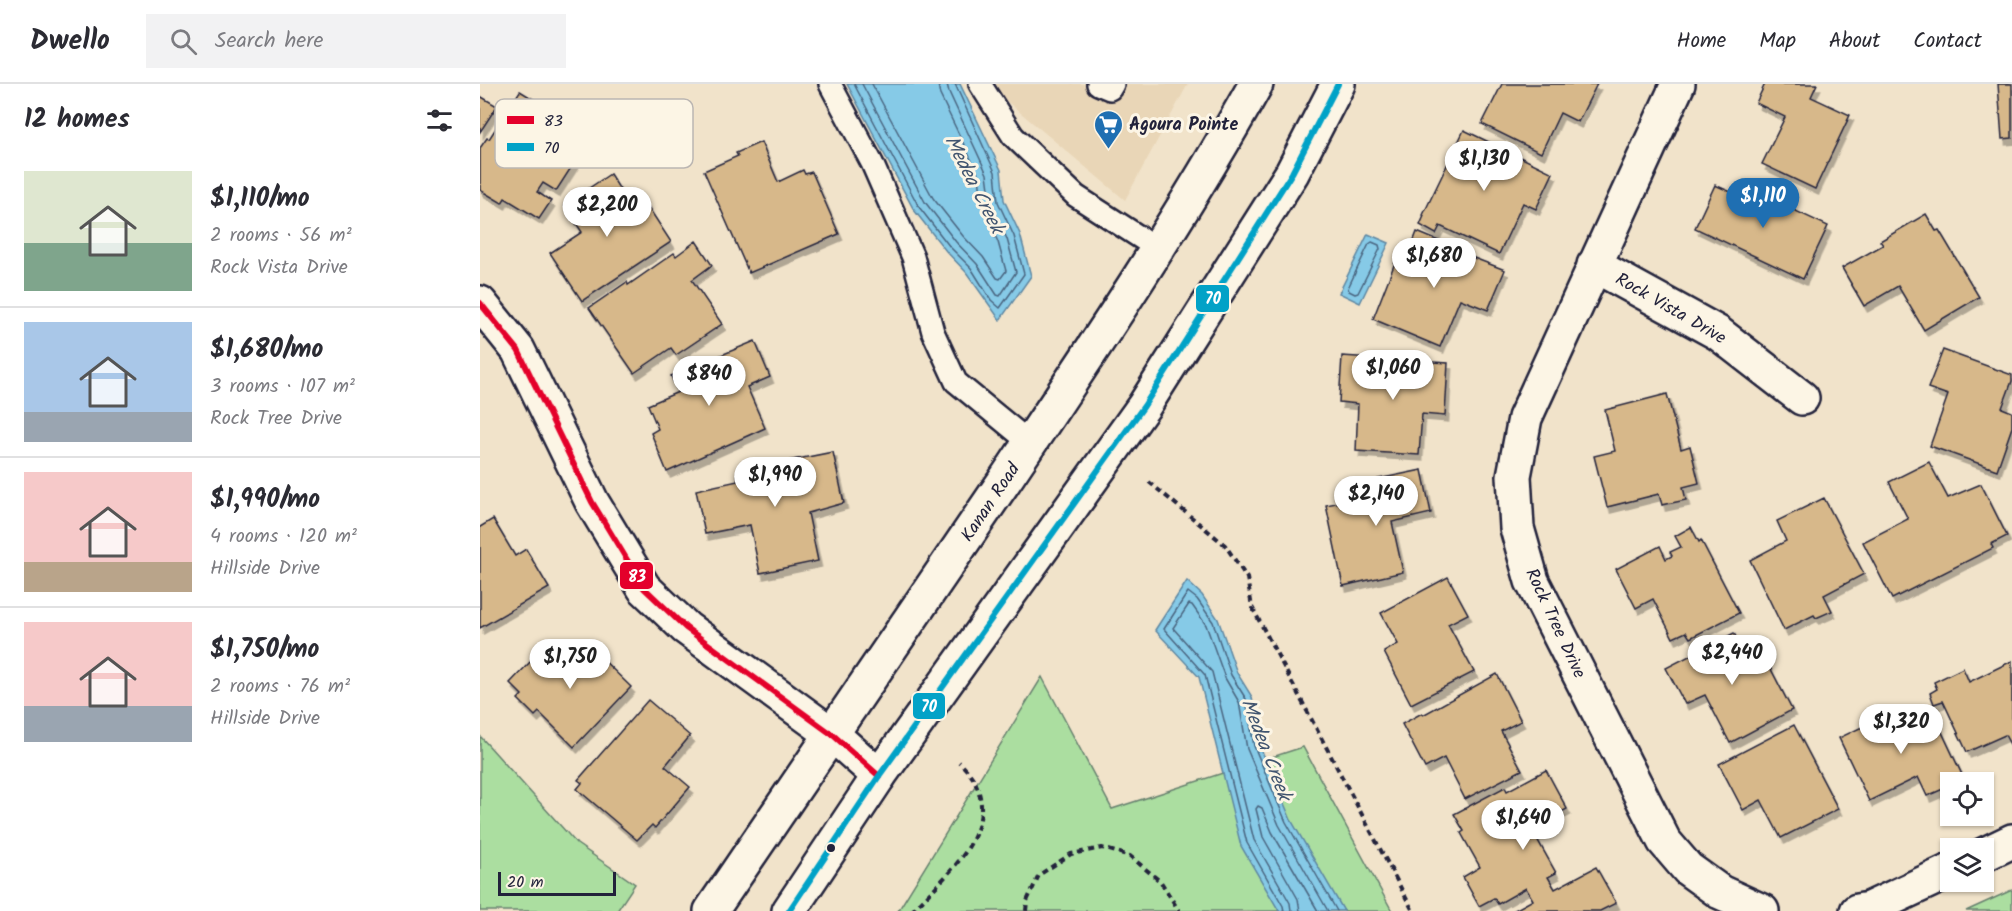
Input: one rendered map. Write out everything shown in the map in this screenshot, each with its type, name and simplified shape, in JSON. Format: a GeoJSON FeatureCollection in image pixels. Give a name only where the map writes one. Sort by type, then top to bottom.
{"type":"FeatureCollection","features":[{"type":"Feature","properties":{"kind":"main road","name":"Kanan Road"},"geometry":{"type":"LineString","coordinates":[[711,911],[833,735],[1158,249],[1256,84]]}},
{"type":"Feature","properties":{"kind":"main road"},"geometry":{"type":"LineString","coordinates":[[789,911],[879,776],[1144,406],[1292,173],[1338,84]]}},
{"type":"Feature","properties":{"kind":"main road","name":"Rock Tree Drive"},"geometry":{"type":"LineString","coordinates":[[1678,84],[1525,418],[1514,476],[1517,528],[1532,581],[1664,841],[1688,869],[1720,892],[1762,911]]}},
{"type":"Feature","properties":{"kind":"main road","name":"Rock Vista Drive"},"geometry":{"type":"LineString","coordinates":[[1594,265],[1718,333],[1802,398]]}},
{"type":"Feature","properties":{"kind":"main road"},"geometry":{"type":"LineString","coordinates":[[480,303],[518,350],[592,501],[644,588],[686,628],[833,735],[879,776]]}},
{"type":"Feature","properties":{"kind":"main road"},"geometry":{"type":"LineString","coordinates":[[1994,850],[2012,841]]}},
{"type":"Feature","properties":{"kind":"main road"},"geometry":{"type":"LineString","coordinates":[[1857,911],[1869,909],[1940,876]]}},
{"type":"Feature","properties":{"kind":"lane"},"geometry":{"type":"LineString","coordinates":[[830,84],[872,163],[913,257],[933,332],[956,382],[1030,443]]}},
{"type":"Feature","properties":{"kind":"lane"},"geometry":{"type":"LineString","coordinates":[[980,84],[1013,136],[1076,196],[1158,249]]}},
{"type":"Feature","properties":{"kind":"lane"},"geometry":{"type":"LineString","coordinates":[[1098,84],[1110,89],[1113,84]]}},
{"type":"Feature","properties":{"kind":"path"},"geometry":{"type":"LineString","coordinates":[[1149,483],[1225,545],[1247,578],[1252,607],[1413,911]]}},
{"type":"Feature","properties":{"kind":"path"},"geometry":{"type":"LineString","coordinates":[[912,911],[965,854],[973,840],[980,818],[979,792],[973,778],[958,762]]}},
{"type":"Feature","properties":{"kind":"path"},"geometry":{"type":"LineString","coordinates":[[1026,911],[1027,901],[1039,875],[1071,854],[1102,848],[1130,856],[1161,882],[1179,911]]}},
{"type":"Feature","properties":{"kind":"shaded area","name":"Agoura Pointe"},"geometry":{"type":"Polygon","coordinates":[[[996,84],[1188,84],[1125,200],[1003,98],[996,84]]]}},
{"type":"Feature","properties":{"kind":"green space"},"geometry":{"type":"Polygon","coordinates":[[[1042,677],[1112,809],[1303,747],[1392,911],[898,911],[1042,677]]]}},
{"type":"Feature","properties":{"kind":"green space"},"geometry":{"type":"Polygon","coordinates":[[[480,736],[577,844],[635,884],[617,911],[480,911],[480,736]]]}},
{"type":"Feature","properties":{"kind":"green space"},"geometry":{"type":"Polygon","coordinates":[[[2012,890],[2012,911],[1966,911],[2012,890]]]}},
{"type":"Feature","properties":{"kind":"water","name":"Medea Creek"},"geometry":{"type":"Polygon","coordinates":[[[847,84],[960,84],[1001,170],[1004,200],[1020,234],[1031,276],[1000,320],[966,272],[946,251],[914,210],[847,84]]]}},
{"type":"Feature","properties":{"kind":"water"},"geometry":{"type":"Polygon","coordinates":[[[1368,234],[1389,243],[1360,303],[1339,293],[1368,234]]]}},
{"type":"Feature","properties":{"kind":"water"},"geometry":{"type":"Polygon","coordinates":[[[1187,581],[1202,595],[1218,619],[1237,673],[1252,697],[1259,744],[1291,820],[1344,911],[1279,911],[1241,846],[1199,677],[1155,630],[1187,581]]]}},
{"type":"Feature","properties":{"kind":"building"},"geometry":{"type":"Polygon","coordinates":[[[1502,84],[1597,84],[1578,122],[1560,113],[1541,153],[1482,124],[1502,84]]]}},
{"type":"Feature","properties":{"kind":"building"},"geometry":{"type":"Polygon","coordinates":[[[1765,84],[1817,84],[1811,97],[1850,115],[1815,189],[1762,164],[1785,117],[1756,103],[1765,84]]]}},
{"type":"Feature","properties":{"kind":"building"},"geometry":{"type":"Polygon","coordinates":[[[1998,84],[2012,84],[2012,138],[2002,139],[1998,84]]]}},
{"type":"Feature","properties":{"kind":"building"},"geometry":{"type":"Polygon","coordinates":[[[520,91],[533,99],[515,99],[520,91]]]}},
{"type":"Feature","properties":{"kind":"building"},"geometry":{"type":"Polygon","coordinates":[[[480,96],[495,105],[495,109],[480,132],[480,96]]]}},
{"type":"Feature","properties":{"kind":"building"},"geometry":{"type":"Polygon","coordinates":[[[495,130],[495,168],[571,168],[556,191],[543,183],[537,192],[551,201],[539,219],[505,198],[502,203],[480,190],[480,148],[487,138],[489,139],[495,130]]]}},
{"type":"Feature","properties":{"kind":"building"},"geometry":{"type":"Polygon","coordinates":[[[1464,130],[1553,173],[1536,209],[1523,203],[1499,254],[1440,226],[1436,234],[1420,225],[1464,130]]]}},
{"type":"Feature","properties":{"kind":"building"},"geometry":{"type":"Polygon","coordinates":[[[761,142],[778,182],[803,170],[805,174],[812,172],[839,234],[749,273],[704,171],[738,156],[736,153],[761,142]]]}},
{"type":"Feature","properties":{"kind":"building"},"geometry":{"type":"Polygon","coordinates":[[[610,174],[631,207],[643,199],[671,242],[582,301],[550,253],[582,232],[564,205],[610,174]]]}},
{"type":"Feature","properties":{"kind":"building"},"geometry":{"type":"Polygon","coordinates":[[[1715,185],[1747,199],[1751,190],[1828,226],[1803,279],[1695,228],[1715,185]]]}},
{"type":"Feature","properties":{"kind":"building"},"geometry":{"type":"Polygon","coordinates":[[[1926,214],[1936,231],[1939,230],[1979,297],[1924,330],[1898,286],[1864,306],[1842,268],[1883,245],[1880,241],[1926,214]]]}},
{"type":"Feature","properties":{"kind":"building"},"geometry":{"type":"Polygon","coordinates":[[[1417,232],[1458,249],[1452,264],[1456,266],[1461,253],[1505,270],[1488,310],[1460,299],[1440,347],[1373,319],[1398,255],[1407,258],[1417,232]]]}},
{"type":"Feature","properties":{"kind":"building"},"geometry":{"type":"Polygon","coordinates":[[[696,241],[712,265],[692,280],[722,324],[676,355],[671,348],[634,373],[589,308],[627,282],[628,285],[674,253],[676,256],[696,241]]]}},
{"type":"Feature","properties":{"kind":"building"},"geometry":{"type":"Polygon","coordinates":[[[755,341],[770,377],[747,387],[765,428],[667,472],[651,433],[658,429],[648,405],[678,392],[671,376],[755,341]]]}},
{"type":"Feature","properties":{"kind":"building"},"geometry":{"type":"Polygon","coordinates":[[[1943,350],[2012,375],[2002,408],[2012,412],[2012,427],[1997,470],[1930,446],[1948,395],[1928,388],[1943,350]]]}},
{"type":"Feature","properties":{"kind":"building"},"geometry":{"type":"Polygon","coordinates":[[[1342,356],[1448,363],[1445,416],[1422,414],[1419,455],[1356,451],[1358,404],[1339,402],[1342,356]]]}},
{"type":"Feature","properties":{"kind":"building"},"geometry":{"type":"Polygon","coordinates":[[[1667,394],[1681,449],[1690,446],[1699,483],[1683,487],[1686,500],[1662,505],[1659,494],[1607,507],[1594,456],[1615,451],[1605,410],[1667,394]]]}},
{"type":"Feature","properties":{"kind":"building"},"geometry":{"type":"Polygon","coordinates":[[[833,452],[844,503],[808,513],[818,561],[760,573],[750,525],[705,534],[696,490],[738,481],[737,471],[833,452]]]}},
{"type":"Feature","properties":{"kind":"building"},"geometry":{"type":"Polygon","coordinates":[[[1929,462],[1948,498],[1981,484],[2007,536],[1991,544],[1993,548],[1892,599],[1863,542],[1908,519],[1889,482],[1929,462]]]}},
{"type":"Feature","properties":{"kind":"building"},"geometry":{"type":"Polygon","coordinates":[[[1422,470],[1431,513],[1392,522],[1403,572],[1343,586],[1326,505],[1381,494],[1378,479],[1422,470]]]}},
{"type":"Feature","properties":{"kind":"building"},"geometry":{"type":"Polygon","coordinates":[[[1824,498],[1864,574],[1824,595],[1832,611],[1816,618],[1814,615],[1784,630],[1750,560],[1786,541],[1777,521],[1824,498]]]}},
{"type":"Feature","properties":{"kind":"building"},"geometry":{"type":"Polygon","coordinates":[[[493,519],[515,556],[526,549],[549,588],[480,628],[480,527],[493,519]]]}},
{"type":"Feature","properties":{"kind":"building"},"geometry":{"type":"Polygon","coordinates":[[[1691,527],[1699,542],[1701,540],[1739,613],[1690,638],[1686,632],[1673,638],[1653,599],[1636,608],[1616,569],[1660,546],[1666,559],[1672,556],[1670,552],[1681,547],[1675,536],[1691,527]]]}},
{"type":"Feature","properties":{"kind":"building"},"geometry":{"type":"Polygon","coordinates":[[[1448,577],[1468,614],[1448,624],[1474,672],[1411,704],[1384,652],[1398,644],[1381,613],[1448,577]]]}},
{"type":"Feature","properties":{"kind":"building"},"geometry":{"type":"Polygon","coordinates":[[[1734,633],[1744,653],[1759,646],[1792,710],[1730,743],[1705,695],[1685,704],[1666,668],[1734,633]]]}},
{"type":"Feature","properties":{"kind":"building"},"geometry":{"type":"Polygon","coordinates":[[[552,639],[576,662],[590,647],[631,687],[574,747],[539,712],[535,716],[518,699],[522,695],[510,683],[552,639]]]}},
{"type":"Feature","properties":{"kind":"building"},"geometry":{"type":"Polygon","coordinates":[[[2012,661],[2012,748],[2005,735],[1967,752],[1943,701],[1934,704],[1930,693],[1937,689],[1934,682],[1963,668],[1969,682],[2012,661]]]}},
{"type":"Feature","properties":{"kind":"building"},"geometry":{"type":"Polygon","coordinates":[[[1497,674],[1521,721],[1501,731],[1522,770],[1465,799],[1444,758],[1425,768],[1402,724],[1422,713],[1423,715],[1497,674]]]}},
{"type":"Feature","properties":{"kind":"building"},"geometry":{"type":"Polygon","coordinates":[[[648,700],[690,736],[665,766],[690,787],[655,828],[652,825],[637,840],[577,789],[582,783],[578,780],[648,700]]]}},
{"type":"Feature","properties":{"kind":"building"},"geometry":{"type":"Polygon","coordinates":[[[1932,711],[1961,772],[1940,772],[1940,790],[1927,796],[1918,777],[1869,801],[1839,738],[1893,712],[1899,726],[1932,711]]]}},
{"type":"Feature","properties":{"kind":"building"},"geometry":{"type":"Polygon","coordinates":[[[1794,725],[1838,809],[1781,838],[1761,800],[1743,810],[1719,764],[1794,725]]]}},
{"type":"Feature","properties":{"kind":"building"},"geometry":{"type":"Polygon","coordinates":[[[1546,770],[1567,809],[1531,828],[1556,873],[1548,877],[1555,889],[1596,867],[1616,903],[1600,911],[1513,911],[1533,900],[1526,888],[1498,904],[1494,898],[1479,906],[1463,877],[1480,867],[1461,833],[1464,831],[1454,814],[1505,787],[1507,791],[1546,770]]]}},
{"type":"Feature","properties":{"kind":"transit line","name":"70"},"geometry":{"type":"LineString","coordinates":[[789,911],[879,776],[1144,406],[1292,173],[1338,84]]}},
{"type":"Feature","properties":{"kind":"transit line","name":"83"},"geometry":{"type":"LineString","coordinates":[[480,303],[518,350],[592,502],[644,588],[686,628],[833,735],[879,776]]}},
{"type":"Feature","properties":{"kind":"place","name":"Agoura Pointe"},"geometry":{"type":"Point","coordinates":[1108,150]}}]}
